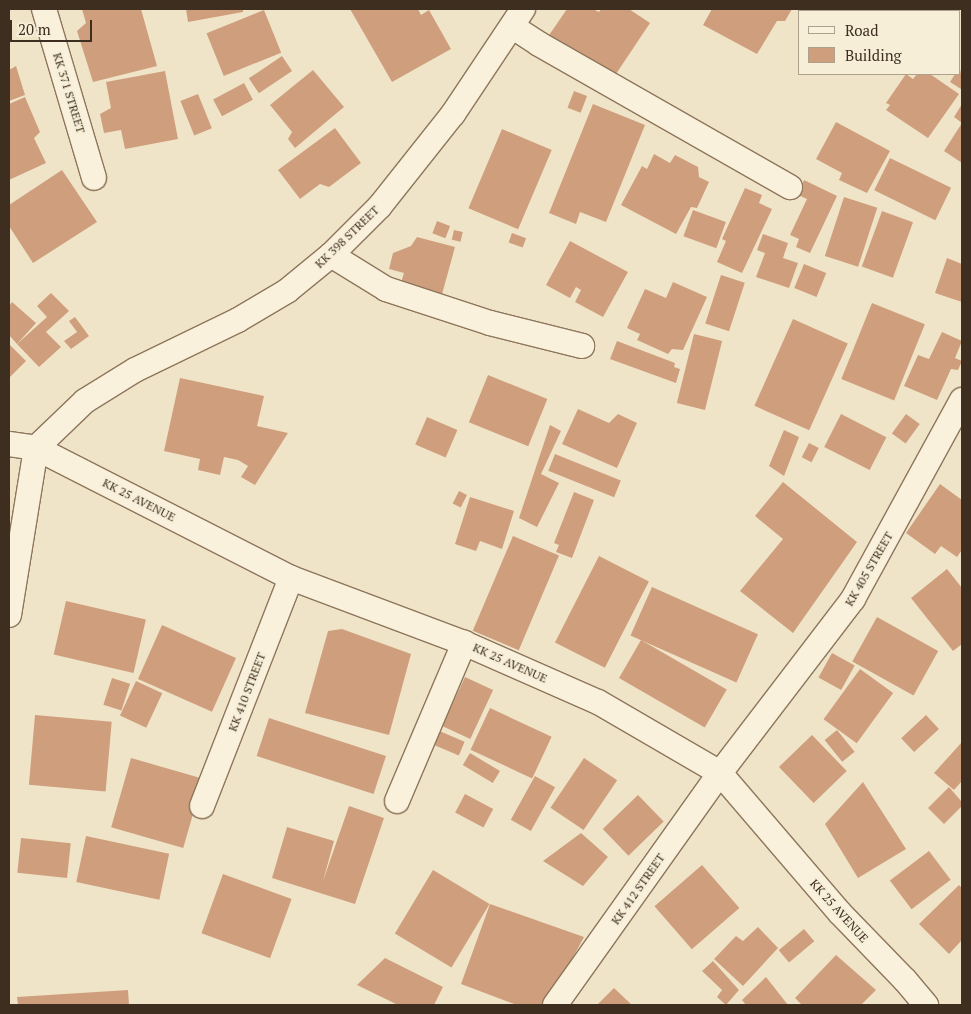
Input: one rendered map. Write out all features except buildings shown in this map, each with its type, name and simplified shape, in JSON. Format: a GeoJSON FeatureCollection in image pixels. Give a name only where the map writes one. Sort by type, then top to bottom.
{"type":"FeatureCollection","features":[{"type":"Feature","properties":{"kind":"street","name":"KK 371 STREET"},"geometry":{"type":"LineString","coordinates":[[44,9],[94,178]]}},
{"type":"Feature","properties":{"kind":"street"},"geometry":{"type":"LineString","coordinates":[[518,18],[539,44],[790,187]]}},
{"type":"Feature","properties":{"kind":"street","name":"KK 398 STREET"},"geometry":{"type":"LineString","coordinates":[[36,448],[85,401],[135,370],[238,320],[287,291],[331,255],[380,206],[447,122],[518,18]]}},
{"type":"Feature","properties":{"kind":"street"},"geometry":{"type":"LineString","coordinates":[[331,255],[386,289],[490,323],[582,346]]}},
{"type":"Feature","properties":{"kind":"street","name":"KK 405 STREET"},"geometry":{"type":"LineString","coordinates":[[720,773],[853,599],[962,400]]}},
{"type":"Feature","properties":{"kind":"street","name":"KK 25 AVENUE"},"geometry":{"type":"LineString","coordinates":[[9,444],[36,448],[291,578],[464,643],[598,702],[720,773],[840,913],[905,980],[926,1005]]}},
{"type":"Feature","properties":{"kind":"street"},"geometry":{"type":"LineString","coordinates":[[9,615],[36,448]]}},
{"type":"Feature","properties":{"kind":"street","name":"KK 410 STREET"},"geometry":{"type":"LineString","coordinates":[[202,806],[291,578]]}},
{"type":"Feature","properties":{"kind":"street"},"geometry":{"type":"LineString","coordinates":[[397,801],[464,643]]}},
{"type":"Feature","properties":{"kind":"street","name":"KK 412 STREET"},"geometry":{"type":"LineString","coordinates":[[555,1005],[720,773]]}}]}
